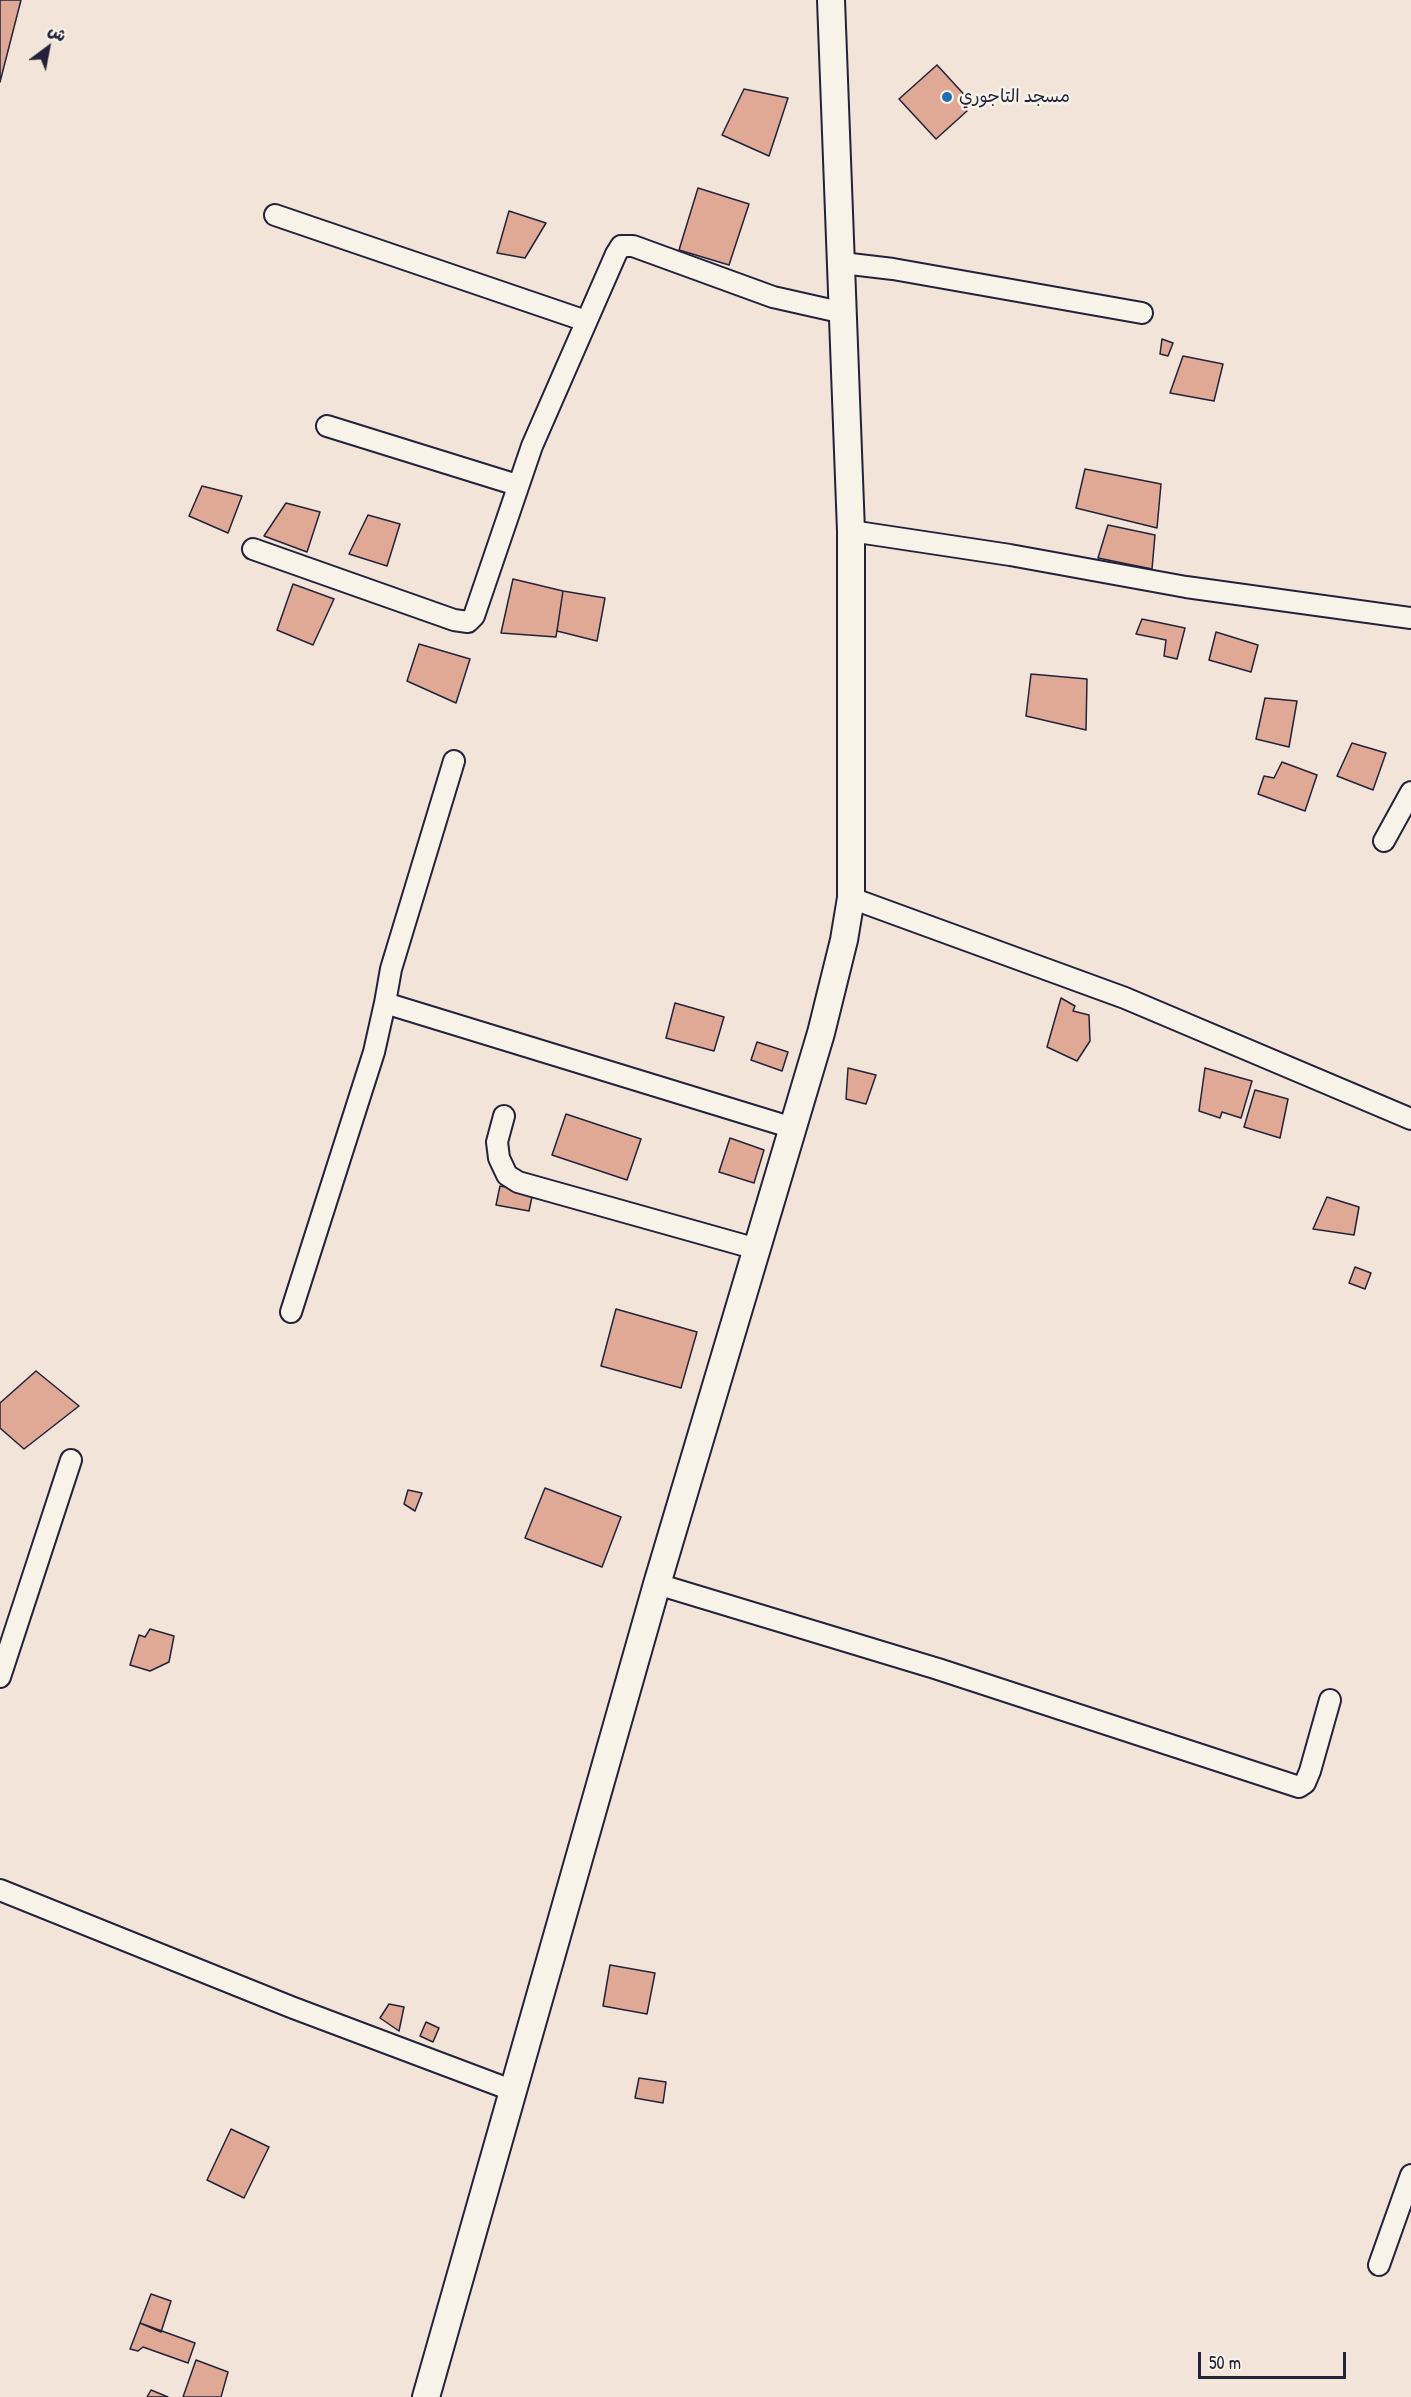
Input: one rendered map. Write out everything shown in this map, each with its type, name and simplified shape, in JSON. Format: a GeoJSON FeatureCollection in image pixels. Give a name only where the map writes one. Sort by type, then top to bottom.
{"type":"FeatureCollection","features":[{"type":"Feature","properties":{"kind":"street"},"geometry":{"type":"LineString","coordinates":[[426,2397],[657,1584],[821,1033],[844,940],[851,898],[851,531],[831,0]]}},
{"type":"Feature","properties":{"kind":"street"},"geometry":{"type":"LineString","coordinates":[[275,214],[586,321]]}},
{"type":"Feature","properties":{"kind":"street"},"geometry":{"type":"LineString","coordinates":[[253,549],[454,620],[468,622],[474,616],[532,446],[621,246],[627,245],[773,297],[844,313]]}},
{"type":"Feature","properties":{"kind":"street"},"geometry":{"type":"LineString","coordinates":[[842,263],[893,269],[1142,313]]}},
{"type":"Feature","properties":{"kind":"street"},"geometry":{"type":"LineString","coordinates":[[327,426],[517,485]]}},
{"type":"Feature","properties":{"kind":"street"},"geometry":{"type":"LineString","coordinates":[[851,531],[1010,555],[1186,587],[1411,618]]}},
{"type":"Feature","properties":{"kind":"street"},"geometry":{"type":"LineString","coordinates":[[291,1312],[375,1052],[391,969],[454,761]]}},
{"type":"Feature","properties":{"kind":"street"},"geometry":{"type":"LineString","coordinates":[[1384,841],[1411,792]]}},
{"type":"Feature","properties":{"kind":"street"},"geometry":{"type":"LineString","coordinates":[[851,898],[1125,998],[1411,1119]]}},
{"type":"Feature","properties":{"kind":"street"},"geometry":{"type":"LineString","coordinates":[[385,1004],[793,1128]]}},
{"type":"Feature","properties":{"kind":"street"},"geometry":{"type":"LineString","coordinates":[[504,1116],[497,1142],[499,1158],[507,1175],[518,1182],[757,1249]]}},
{"type":"Feature","properties":{"kind":"street"},"geometry":{"type":"LineString","coordinates":[[0,1677],[71,1460]]}},
{"type":"Feature","properties":{"kind":"street"},"geometry":{"type":"LineString","coordinates":[[657,1584],[938,1669],[1299,1787],[1305,1783],[1310,1771],[1330,1700]]}},
{"type":"Feature","properties":{"kind":"street"},"geometry":{"type":"LineString","coordinates":[[0,1890],[291,2007],[514,2091]]}},
{"type":"Feature","properties":{"kind":"street"},"geometry":{"type":"LineString","coordinates":[[1379,2265],[1411,2175]]}},
{"type":"Feature","properties":{"kind":"building"},"geometry":{"type":"Polygon","coordinates":[[[0,0],[21,0],[0,82],[0,0]]]}},
{"type":"Feature","properties":{"kind":"building"},"geometry":{"type":"Polygon","coordinates":[[[937,65],[971,102],[964,108],[967,111],[936,139],[899,99],[937,65]]]}},
{"type":"Feature","properties":{"kind":"building"},"geometry":{"type":"Polygon","coordinates":[[[744,89],[788,98],[769,156],[722,135],[744,89]]]}},
{"type":"Feature","properties":{"kind":"building"},"geometry":{"type":"Polygon","coordinates":[[[698,188],[749,204],[729,265],[679,250],[698,188]]]}},
{"type":"Feature","properties":{"kind":"building"},"geometry":{"type":"Polygon","coordinates":[[[509,211],[546,223],[525,258],[497,253],[509,211]]]}},
{"type":"Feature","properties":{"kind":"building"},"geometry":{"type":"Polygon","coordinates":[[[1162,339],[1173,343],[1168,356],[1160,354],[1162,339]]]}},
{"type":"Feature","properties":{"kind":"building"},"geometry":{"type":"Polygon","coordinates":[[[1183,356],[1223,364],[1214,401],[1170,393],[1183,356]]]}},
{"type":"Feature","properties":{"kind":"building"},"geometry":{"type":"Polygon","coordinates":[[[1085,469],[1161,484],[1157,528],[1076,508],[1085,469]]]}},
{"type":"Feature","properties":{"kind":"building"},"geometry":{"type":"Polygon","coordinates":[[[202,486],[242,496],[228,533],[189,516],[202,486]]]}},
{"type":"Feature","properties":{"kind":"building"},"geometry":{"type":"Polygon","coordinates":[[[286,503],[320,512],[307,552],[264,536],[286,503]]]}},
{"type":"Feature","properties":{"kind":"building"},"geometry":{"type":"Polygon","coordinates":[[[368,515],[400,524],[387,566],[349,554],[368,515]]]}},
{"type":"Feature","properties":{"kind":"building"},"geometry":{"type":"Polygon","coordinates":[[[1108,525],[1155,535],[1152,569],[1098,558],[1108,525]]]}},
{"type":"Feature","properties":{"kind":"building"},"geometry":{"type":"Polygon","coordinates":[[[513,579],[563,591],[556,637],[501,633],[513,579]]]}},
{"type":"Feature","properties":{"kind":"building"},"geometry":{"type":"Polygon","coordinates":[[[293,584],[334,599],[313,645],[277,630],[293,584]]]}},
{"type":"Feature","properties":{"kind":"building"},"geometry":{"type":"Polygon","coordinates":[[[563,591],[605,598],[597,641],[557,631],[563,591]]]}},
{"type":"Feature","properties":{"kind":"building"},"geometry":{"type":"Polygon","coordinates":[[[1142,619],[1185,628],[1177,659],[1164,656],[1166,640],[1136,634],[1142,619]]]}},
{"type":"Feature","properties":{"kind":"building"},"geometry":{"type":"Polygon","coordinates":[[[1216,632],[1258,645],[1251,672],[1209,660],[1216,632]]]}},
{"type":"Feature","properties":{"kind":"building"},"geometry":{"type":"Polygon","coordinates":[[[419,644],[470,659],[456,703],[407,681],[419,644]]]}},
{"type":"Feature","properties":{"kind":"building"},"geometry":{"type":"Polygon","coordinates":[[[1031,674],[1087,679],[1086,730],[1026,716],[1031,674]]]}},
{"type":"Feature","properties":{"kind":"building"},"geometry":{"type":"Polygon","coordinates":[[[1265,698],[1297,701],[1289,747],[1256,739],[1265,698]]]}},
{"type":"Feature","properties":{"kind":"building"},"geometry":{"type":"Polygon","coordinates":[[[1352,743],[1386,753],[1373,790],[1337,776],[1352,743]]]}},
{"type":"Feature","properties":{"kind":"building"},"geometry":{"type":"Polygon","coordinates":[[[1282,762],[1317,775],[1305,811],[1258,794],[1264,776],[1274,778],[1282,762]]]}},
{"type":"Feature","properties":{"kind":"building"},"geometry":{"type":"Polygon","coordinates":[[[1061,998],[1075,1006],[1073,1011],[1089,1015],[1090,1041],[1077,1061],[1047,1047],[1061,998]]]}},
{"type":"Feature","properties":{"kind":"building"},"geometry":{"type":"Polygon","coordinates":[[[675,1003],[724,1017],[714,1051],[666,1038],[675,1003]]]}},
{"type":"Feature","properties":{"kind":"building"},"geometry":{"type":"Polygon","coordinates":[[[757,1042],[788,1052],[782,1071],[751,1060],[757,1042]]]}},
{"type":"Feature","properties":{"kind":"building"},"geometry":{"type":"Polygon","coordinates":[[[848,1068],[876,1075],[866,1104],[846,1099],[848,1068]]]}},
{"type":"Feature","properties":{"kind":"building"},"geometry":{"type":"Polygon","coordinates":[[[1205,1068],[1252,1081],[1241,1118],[1222,1112],[1220,1118],[1199,1111],[1205,1068]]]}},
{"type":"Feature","properties":{"kind":"building"},"geometry":{"type":"Polygon","coordinates":[[[1255,1090],[1288,1099],[1280,1138],[1244,1127],[1255,1090]]]}},
{"type":"Feature","properties":{"kind":"building"},"geometry":{"type":"Polygon","coordinates":[[[566,1114],[641,1139],[627,1180],[552,1155],[566,1114]]]}},
{"type":"Feature","properties":{"kind":"building"},"geometry":{"type":"Polygon","coordinates":[[[730,1138],[764,1150],[754,1183],[719,1172],[730,1138]]]}},
{"type":"Feature","properties":{"kind":"building"},"geometry":{"type":"Polygon","coordinates":[[[500,1186],[533,1192],[529,1211],[496,1205],[500,1186]]]}},
{"type":"Feature","properties":{"kind":"building"},"geometry":{"type":"Polygon","coordinates":[[[1327,1197],[1359,1207],[1354,1235],[1313,1229],[1327,1197]]]}},
{"type":"Feature","properties":{"kind":"building"},"geometry":{"type":"Polygon","coordinates":[[[1355,1267],[1371,1273],[1365,1289],[1349,1283],[1355,1267]]]}},
{"type":"Feature","properties":{"kind":"building"},"geometry":{"type":"Polygon","coordinates":[[[616,1309],[697,1332],[681,1388],[601,1366],[616,1309]]]}},
{"type":"Feature","properties":{"kind":"building"},"geometry":{"type":"Polygon","coordinates":[[[36,1371],[79,1406],[24,1449],[0,1428],[0,1403],[36,1371]]]}},
{"type":"Feature","properties":{"kind":"building"},"geometry":{"type":"Polygon","coordinates":[[[545,1488],[621,1517],[602,1567],[525,1538],[545,1488]]]}},
{"type":"Feature","properties":{"kind":"building"},"geometry":{"type":"Polygon","coordinates":[[[408,1490],[422,1493],[415,1511],[404,1504],[408,1490]]]}},
{"type":"Feature","properties":{"kind":"building"},"geometry":{"type":"Polygon","coordinates":[[[150,1629],[174,1636],[169,1662],[150,1671],[130,1665],[139,1635],[145,1637],[150,1629]]]}},
{"type":"Feature","properties":{"kind":"building"},"geometry":{"type":"Polygon","coordinates":[[[610,1965],[655,1973],[647,2014],[603,2006],[610,1965]]]}},
{"type":"Feature","properties":{"kind":"building"},"geometry":{"type":"Polygon","coordinates":[[[389,2004],[404,2007],[399,2031],[380,2018],[389,2004]]]}},
{"type":"Feature","properties":{"kind":"building"},"geometry":{"type":"Polygon","coordinates":[[[426,2022],[439,2028],[433,2042],[420,2036],[426,2022]]]}},
{"type":"Feature","properties":{"kind":"building"},"geometry":{"type":"Polygon","coordinates":[[[639,2078],[666,2082],[663,2103],[635,2098],[639,2078]]]}},
{"type":"Feature","properties":{"kind":"building"},"geometry":{"type":"Polygon","coordinates":[[[231,2129],[269,2147],[244,2198],[207,2180],[231,2129]]]}},
{"type":"Feature","properties":{"kind":"building"},"geometry":{"type":"Polygon","coordinates":[[[151,2294],[171,2301],[161,2332],[140,2323],[151,2294]]]}},
{"type":"Feature","properties":{"kind":"building"},"geometry":{"type":"Polygon","coordinates":[[[140,2323],[195,2343],[188,2363],[143,2347],[138,2351],[130,2349],[140,2323]]]}},
{"type":"Feature","properties":{"kind":"building"},"geometry":{"type":"Polygon","coordinates":[[[196,2360],[228,2372],[221,2397],[183,2397],[196,2360]]]}},
{"type":"Feature","properties":{"kind":"building"},"geometry":{"type":"Polygon","coordinates":[[[151,2390],[168,2397],[147,2397],[151,2390]]]}},
{"type":"Feature","properties":{"kind":"place","name":"مسجد التاجوري"},"geometry":{"type":"Point","coordinates":[947,97]}}]}
